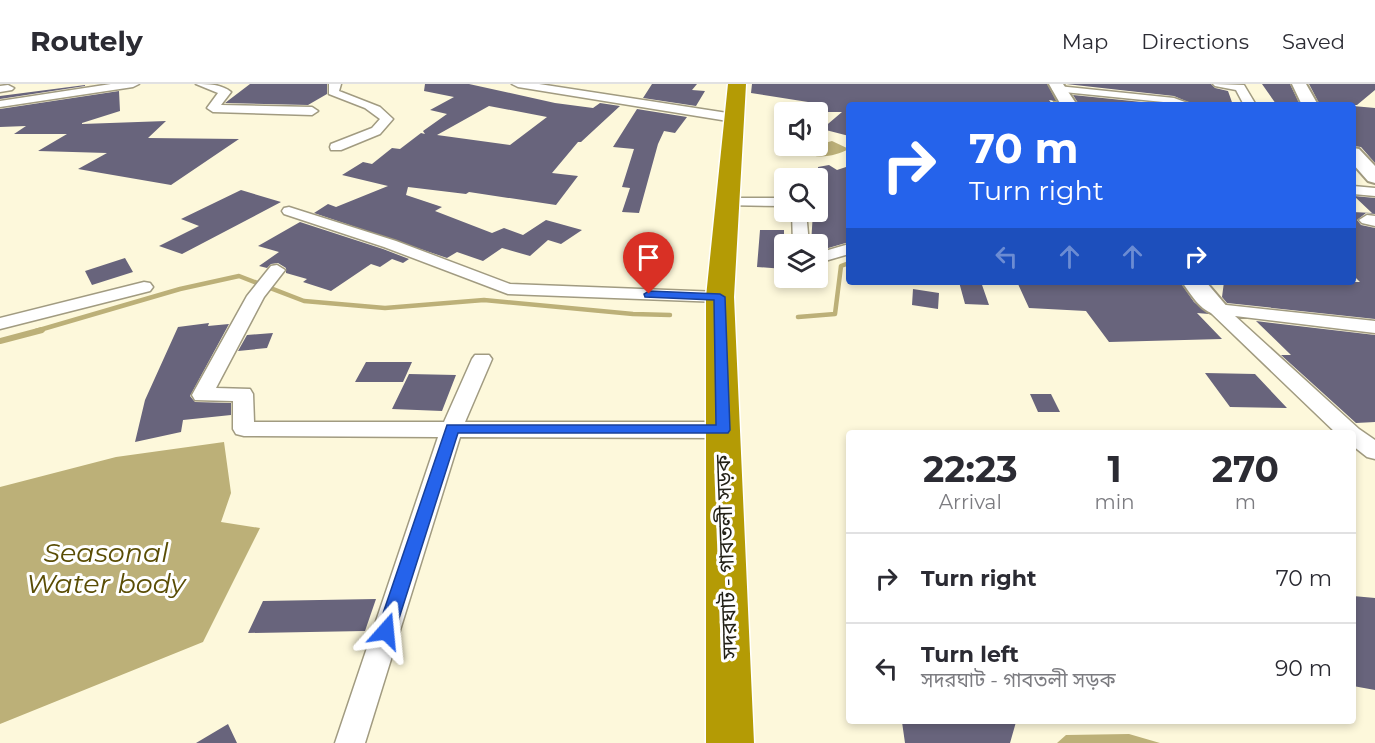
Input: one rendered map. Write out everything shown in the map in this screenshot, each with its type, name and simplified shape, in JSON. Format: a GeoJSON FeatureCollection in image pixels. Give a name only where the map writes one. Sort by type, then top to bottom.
{"type":"FeatureCollection","features":[{"type":"Feature","properties":{"kind":"highway","name":"সদরঘাট - গাবতলী সড়ক"},"geometry":{"type":"LineString","coordinates":[[730,743],[720,297],[737,84]]}},
{"type":"Feature","properties":{"kind":"street"},"geometry":{"type":"LineString","coordinates":[[0,104],[134,84]]}},
{"type":"Feature","properties":{"kind":"street"},"geometry":{"type":"LineString","coordinates":[[202,84],[225,92],[213,108],[312,111]]}},
{"type":"Feature","properties":{"kind":"street"},"geometry":{"type":"LineString","coordinates":[[335,84],[333,92],[358,101],[383,114],[387,119],[376,131],[336,147]]}},
{"type":"Feature","properties":{"kind":"street"},"geometry":{"type":"LineString","coordinates":[[518,84],[734,118]]}},
{"type":"Feature","properties":{"kind":"street"},"geometry":{"type":"LineString","coordinates":[[1219,84],[1240,87],[1248,102]]}},
{"type":"Feature","properties":{"kind":"street"},"geometry":{"type":"LineString","coordinates":[[1299,84],[1308,102]]}},
{"type":"Feature","properties":{"kind":"street"},"geometry":{"type":"LineString","coordinates":[[1057,86],[1067,102]]}},
{"type":"Feature","properties":{"kind":"street"},"geometry":{"type":"LineString","coordinates":[[1057,86],[1177,102]]}},
{"type":"Feature","properties":{"kind":"street"},"geometry":{"type":"LineString","coordinates":[[1356,190],[1375,192]]}},
{"type":"Feature","properties":{"kind":"street"},"geometry":{"type":"LineString","coordinates":[[727,202],[774,202]]}},
{"type":"Feature","properties":{"kind":"street"},"geometry":{"type":"LineString","coordinates":[[289,211],[390,244],[508,289],[720,297]]}},
{"type":"Feature","properties":{"kind":"street"},"geometry":{"type":"LineString","coordinates":[[828,255],[846,250]]}},
{"type":"Feature","properties":{"kind":"street"},"geometry":{"type":"LineString","coordinates":[[272,274],[256,296],[202,395],[243,394],[244,429],[723,430]]}},
{"type":"Feature","properties":{"kind":"street"},"geometry":{"type":"LineString","coordinates":[[1197,285],[1217,309],[1264,355],[1348,430]]}},
{"type":"Feature","properties":{"kind":"street"},"geometry":{"type":"LineString","coordinates":[[0,324],[144,287]]}},
{"type":"Feature","properties":{"kind":"street"},"geometry":{"type":"LineString","coordinates":[[1217,309],[1369,326]]}},
{"type":"Feature","properties":{"kind":"street"},"geometry":{"type":"LineString","coordinates":[[350,743],[452,428],[482,359]]}},
{"type":"Feature","properties":{"kind":"street"},"geometry":{"type":"LineString","coordinates":[[1356,437],[1375,450]]}},
{"type":"Feature","properties":{"kind":"water"},"geometry":{"type":"Polygon","coordinates":[[[832,141],[846,148],[846,150],[828,156],[828,142],[832,141]]]}},
{"type":"Feature","properties":{"kind":"water","name":"Seasonal Water body"},"geometry":{"type":"Polygon","coordinates":[[[224,442],[231,493],[221,522],[260,528],[203,642],[0,724],[0,487],[116,457],[224,442]]]}},
{"type":"Feature","properties":{"kind":"water"},"geometry":{"type":"Polygon","coordinates":[[[1129,734],[1160,743],[1057,743],[1066,735],[1129,734]]]}},
{"type":"Feature","properties":{"kind":"building"},"geometry":{"type":"Polygon","coordinates":[[[250,84],[327,84],[327,94],[308,105],[225,103],[250,84]]]}},
{"type":"Feature","properties":{"kind":"building"},"geometry":{"type":"Polygon","coordinates":[[[425,84],[469,84],[555,103],[593,108],[600,103],[620,106],[581,142],[578,142],[552,173],[578,176],[556,205],[469,192],[466,194],[408,187],[406,195],[442,207],[435,211],[492,233],[504,228],[523,235],[546,220],[582,230],[561,244],[548,240],[530,256],[502,248],[483,261],[457,252],[447,258],[314,213],[328,204],[336,207],[388,186],[342,175],[363,162],[372,164],[392,148],[400,149],[421,133],[425,134],[423,131],[447,114],[430,110],[454,97],[424,91],[425,84]],[[489,106],[437,135],[510,145],[547,117],[489,106]]]}},
{"type":"Feature","properties":{"kind":"building"},"geometry":{"type":"Polygon","coordinates":[[[652,84],[697,84],[692,90],[705,91],[696,106],[643,98],[652,84]]]}},
{"type":"Feature","properties":{"kind":"building"},"geometry":{"type":"Polygon","coordinates":[[[752,84],[1047,84],[1056,101],[846,102],[846,135],[828,131],[828,124],[842,112],[828,112],[828,102],[808,102],[751,93],[752,84]]]}},
{"type":"Feature","properties":{"kind":"building"},"geometry":{"type":"Polygon","coordinates":[[[1066,84],[1211,84],[1215,88],[1228,91],[1232,102],[1188,102],[1174,96],[1066,84]]]}},
{"type":"Feature","properties":{"kind":"building"},"geometry":{"type":"Polygon","coordinates":[[[1262,84],[1290,84],[1299,102],[1275,102],[1262,84]]]}},
{"type":"Feature","properties":{"kind":"building"},"geometry":{"type":"Polygon","coordinates":[[[1309,84],[1375,84],[1375,90],[1357,105],[1356,102],[1318,102],[1309,84]]]}},
{"type":"Feature","properties":{"kind":"building"},"geometry":{"type":"Polygon","coordinates":[[[85,86],[0,99],[0,96],[85,86]]]}},
{"type":"Feature","properties":{"kind":"building"},"geometry":{"type":"Polygon","coordinates":[[[119,91],[120,111],[82,124],[166,121],[148,138],[239,139],[171,185],[78,169],[107,153],[38,151],[67,134],[14,134],[26,126],[0,127],[0,109],[119,91]]]}},
{"type":"Feature","properties":{"kind":"building"},"geometry":{"type":"Polygon","coordinates":[[[1073,95],[1142,102],[1077,102],[1073,95]]]}},
{"type":"Feature","properties":{"kind":"building"},"geometry":{"type":"Polygon","coordinates":[[[1356,106],[1375,108],[1375,163],[1361,147],[1356,146],[1356,106]]]}},
{"type":"Feature","properties":{"kind":"building"},"geometry":{"type":"Polygon","coordinates":[[[637,109],[687,117],[675,133],[664,131],[658,144],[639,213],[622,212],[630,188],[622,187],[634,149],[613,147],[637,109]]]}},
{"type":"Feature","properties":{"kind":"building"},"geometry":{"type":"Polygon","coordinates":[[[829,165],[837,170],[846,167],[846,243],[828,248],[828,234],[812,234],[812,222],[828,222],[828,168],[818,168],[829,165]]]}},
{"type":"Feature","properties":{"kind":"building"},"geometry":{"type":"Polygon","coordinates":[[[241,190],[281,202],[182,254],[159,246],[199,226],[181,219],[241,190]]]}},
{"type":"Feature","properties":{"kind":"building"},"geometry":{"type":"Polygon","coordinates":[[[1356,196],[1375,198],[1375,214],[1366,213],[1357,220],[1361,225],[1375,228],[1375,319],[1227,303],[1222,297],[1224,285],[1356,285],[1356,282],[1360,282],[1356,278],[1356,212],[1372,213],[1356,196]]]}},
{"type":"Feature","properties":{"kind":"building"},"geometry":{"type":"Polygon","coordinates":[[[300,222],[409,259],[403,263],[392,259],[380,267],[371,264],[331,291],[303,282],[307,279],[286,273],[286,268],[278,263],[271,264],[267,268],[259,266],[279,252],[258,246],[300,222]]]}},
{"type":"Feature","properties":{"kind":"building"},"geometry":{"type":"Polygon","coordinates":[[[760,230],[784,230],[784,234],[774,234],[774,268],[757,267],[760,230]]]}},
{"type":"Feature","properties":{"kind":"building"},"geometry":{"type":"Polygon","coordinates":[[[125,258],[133,272],[92,285],[85,271],[125,258]]]}},
{"type":"Feature","properties":{"kind":"building"},"geometry":{"type":"Polygon","coordinates":[[[960,285],[982,285],[989,305],[965,304],[960,285]]]}},
{"type":"Feature","properties":{"kind":"building"},"geometry":{"type":"Polygon","coordinates":[[[1018,285],[1182,285],[1194,302],[1209,314],[1197,313],[1222,339],[1109,342],[1086,311],[1029,308],[1018,285]]]}},
{"type":"Feature","properties":{"kind":"building"},"geometry":{"type":"Polygon","coordinates":[[[913,289],[939,293],[938,309],[912,305],[913,289]]]}},
{"type":"Feature","properties":{"kind":"building"},"geometry":{"type":"Polygon","coordinates":[[[1256,321],[1375,335],[1375,422],[1356,423],[1281,355],[1291,355],[1256,321]]]}},
{"type":"Feature","properties":{"kind":"building"},"geometry":{"type":"Polygon","coordinates":[[[209,323],[208,326],[229,324],[190,396],[195,402],[231,403],[231,415],[183,420],[181,432],[135,442],[145,400],[178,327],[209,323]]]}},
{"type":"Feature","properties":{"kind":"building"},"geometry":{"type":"Polygon","coordinates":[[[273,333],[267,348],[238,351],[247,335],[273,333]]]}},
{"type":"Feature","properties":{"kind":"building"},"geometry":{"type":"Polygon","coordinates":[[[366,362],[412,362],[403,382],[355,382],[366,362]]]}},
{"type":"Feature","properties":{"kind":"building"},"geometry":{"type":"Polygon","coordinates":[[[1205,373],[1255,374],[1287,408],[1230,407],[1205,373]]]}},
{"type":"Feature","properties":{"kind":"building"},"geometry":{"type":"Polygon","coordinates":[[[409,374],[456,375],[442,411],[392,409],[409,374]]]}},
{"type":"Feature","properties":{"kind":"building"},"geometry":{"type":"Polygon","coordinates":[[[1030,394],[1051,394],[1060,412],[1038,412],[1030,394]]]}},
{"type":"Feature","properties":{"kind":"building"},"geometry":{"type":"Polygon","coordinates":[[[1356,596],[1375,598],[1375,690],[1356,687],[1356,596]]]}},
{"type":"Feature","properties":{"kind":"building"},"geometry":{"type":"Polygon","coordinates":[[[376,599],[365,631],[248,633],[263,601],[376,599]]]}},
{"type":"Feature","properties":{"kind":"building"},"geometry":{"type":"Polygon","coordinates":[[[228,724],[237,743],[196,743],[228,724]]]}},
{"type":"Feature","properties":{"kind":"building"},"geometry":{"type":"Polygon","coordinates":[[[902,724],[1015,724],[1010,743],[905,743],[902,724]]]}},
{"type":"Feature","properties":{"kind":"waterway"},"geometry":{"type":"LineString","coordinates":[[1046,84],[1055,102]]}},
{"type":"Feature","properties":{"kind":"waterway"},"geometry":{"type":"LineString","coordinates":[[798,317],[835,314],[841,266],[846,264]]}},
{"type":"Feature","properties":{"kind":"waterway"},"geometry":{"type":"LineString","coordinates":[[36,331],[180,289],[239,276],[304,301],[385,308],[484,300],[633,314],[670,315]]}},
{"type":"Feature","properties":{"kind":"waterway"},"geometry":{"type":"LineString","coordinates":[[0,341],[42,330]]}},
{"type":"Feature","properties":{"kind":"route"},"geometry":{"type":"LineString","coordinates":[[386,631],[452,428],[723,430],[720,297],[649,294]]}}]}
